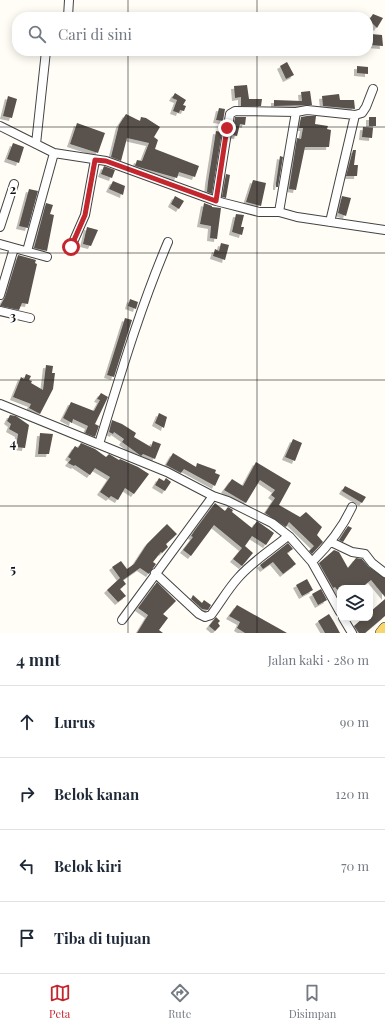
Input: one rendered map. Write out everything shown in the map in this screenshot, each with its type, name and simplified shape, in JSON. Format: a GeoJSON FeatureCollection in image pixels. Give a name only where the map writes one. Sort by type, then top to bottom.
{"type":"FeatureCollection","features":[{"type":"Feature","properties":{"kind":"main road"},"geometry":{"type":"LineString","coordinates":[[381,633],[385,628]]}},
{"type":"Feature","properties":{"kind":"street"},"geometry":{"type":"LineString","coordinates":[[68,12],[69,0]]}},
{"type":"Feature","properties":{"kind":"street"},"geometry":{"type":"LineString","coordinates":[[36,144],[45,56]]}},
{"type":"Feature","properties":{"kind":"street"},"geometry":{"type":"LineString","coordinates":[[216,201],[230,114],[235,111],[296,112],[308,110],[355,115],[362,113],[373,89]]}},
{"type":"Feature","properties":{"kind":"street"},"geometry":{"type":"LineString","coordinates":[[279,212],[296,112]]}},
{"type":"Feature","properties":{"kind":"street"},"geometry":{"type":"LineString","coordinates":[[330,222],[355,115]]}},
{"type":"Feature","properties":{"kind":"street"},"geometry":{"type":"LineString","coordinates":[[0,126],[54,152],[106,161],[216,201],[259,212],[279,212],[297,217],[385,230]]}},
{"type":"Feature","properties":{"kind":"street"},"geometry":{"type":"LineString","coordinates":[[27,251],[54,152]]}},
{"type":"Feature","properties":{"kind":"street"},"geometry":{"type":"LineString","coordinates":[[71,247],[85,215],[95,160]]}},
{"type":"Feature","properties":{"kind":"street"},"geometry":{"type":"LineString","coordinates":[[0,226],[14,184]]}},
{"type":"Feature","properties":{"kind":"street"},"geometry":{"type":"LineString","coordinates":[[100,444],[115,390],[148,289],[168,242]]}},
{"type":"Feature","properties":{"kind":"street"},"geometry":{"type":"LineString","coordinates":[[0,244],[47,257]]}},
{"type":"Feature","properties":{"kind":"street"},"geometry":{"type":"LineString","coordinates":[[0,295],[14,248]]}},
{"type":"Feature","properties":{"kind":"street"},"geometry":{"type":"LineString","coordinates":[[0,311],[30,318]]}},
{"type":"Feature","properties":{"kind":"street"},"geometry":{"type":"LineString","coordinates":[[0,404],[167,472],[213,496],[228,501],[272,523],[288,536],[312,562],[337,607]]}},
{"type":"Feature","properties":{"kind":"street"},"geometry":{"type":"LineString","coordinates":[[122,620],[155,573],[213,496]]}},
{"type":"Feature","properties":{"kind":"street"},"geometry":{"type":"LineString","coordinates":[[312,562],[331,542],[344,523],[352,507]]}},
{"type":"Feature","properties":{"kind":"street"},"geometry":{"type":"LineString","coordinates":[[155,573],[199,614],[205,617],[211,615],[239,577],[262,554],[273,549],[288,536]]}},
{"type":"Feature","properties":{"kind":"street"},"geometry":{"type":"LineString","coordinates":[[331,542],[352,552],[365,554],[372,563],[385,573]]}},
{"type":"Feature","properties":{"kind":"street"},"geometry":{"type":"LineString","coordinates":[[345,621],[352,633]]}},
{"type":"Feature","properties":{"kind":"building"},"geometry":{"type":"Polygon","coordinates":[[[373,14],[383,18],[377,28],[373,24],[373,14]]]}},
{"type":"Feature","properties":{"kind":"building"},"geometry":{"type":"Polygon","coordinates":[[[373,34],[382,35],[383,46],[373,45],[373,34]]]}},
{"type":"Feature","properties":{"kind":"building"},"geometry":{"type":"Polygon","coordinates":[[[287,62],[294,75],[286,79],[280,66],[287,62]]]}},
{"type":"Feature","properties":{"kind":"building"},"geometry":{"type":"Polygon","coordinates":[[[357,66],[368,67],[368,74],[357,73],[357,66]]]}},
{"type":"Feature","properties":{"kind":"building"},"geometry":{"type":"Polygon","coordinates":[[[247,85],[249,99],[262,99],[261,106],[241,106],[241,97],[235,98],[234,86],[247,85]]]}},
{"type":"Feature","properties":{"kind":"building"},"geometry":{"type":"Polygon","coordinates":[[[310,91],[312,105],[274,106],[274,100],[302,101],[301,92],[310,91]]]}},
{"type":"Feature","properties":{"kind":"building"},"geometry":{"type":"Polygon","coordinates":[[[175,93],[186,100],[183,105],[186,106],[184,111],[180,110],[179,113],[173,111],[177,100],[172,98],[175,93]]]}},
{"type":"Feature","properties":{"kind":"building"},"geometry":{"type":"Polygon","coordinates":[[[339,94],[340,100],[354,100],[355,109],[323,106],[322,96],[339,94]]]}},
{"type":"Feature","properties":{"kind":"building"},"geometry":{"type":"Polygon","coordinates":[[[8,96],[17,99],[12,118],[3,116],[8,96]]]}},
{"type":"Feature","properties":{"kind":"building"},"geometry":{"type":"Polygon","coordinates":[[[219,108],[225,109],[223,121],[216,120],[219,108]]]}},
{"type":"Feature","properties":{"kind":"building"},"geometry":{"type":"Polygon","coordinates":[[[126,114],[140,121],[141,117],[146,118],[160,127],[154,137],[158,140],[155,149],[199,166],[195,177],[179,172],[177,178],[135,166],[137,160],[142,161],[149,143],[127,138],[121,161],[111,157],[119,125],[126,114]]]}},
{"type":"Feature","properties":{"kind":"building"},"geometry":{"type":"Polygon","coordinates":[[[316,116],[315,124],[328,126],[327,129],[331,130],[329,147],[305,147],[296,190],[289,189],[297,138],[301,139],[303,128],[299,128],[301,117],[316,116]]]}},
{"type":"Feature","properties":{"kind":"building"},"geometry":{"type":"Polygon","coordinates":[[[235,117],[246,117],[245,125],[240,124],[237,136],[232,135],[235,117]]]}},
{"type":"Feature","properties":{"kind":"building"},"geometry":{"type":"Polygon","coordinates":[[[369,117],[376,117],[376,126],[369,126],[369,117]]]}},
{"type":"Feature","properties":{"kind":"building"},"geometry":{"type":"Polygon","coordinates":[[[77,123],[105,133],[98,153],[70,144],[77,123]]]}},
{"type":"Feature","properties":{"kind":"building"},"geometry":{"type":"Polygon","coordinates":[[[363,127],[373,128],[372,138],[362,137],[363,127]]]}},
{"type":"Feature","properties":{"kind":"building"},"geometry":{"type":"Polygon","coordinates":[[[216,131],[222,132],[212,194],[207,192],[216,131]]]}},
{"type":"Feature","properties":{"kind":"building"},"geometry":{"type":"Polygon","coordinates":[[[13,143],[24,147],[19,163],[7,159],[13,143]]]}},
{"type":"Feature","properties":{"kind":"building"},"geometry":{"type":"Polygon","coordinates":[[[353,150],[356,150],[354,165],[358,165],[357,176],[346,176],[353,150]]]}},
{"type":"Feature","properties":{"kind":"building"},"geometry":{"type":"Polygon","coordinates":[[[280,156],[283,157],[278,187],[276,187],[276,183],[280,156]]]}},
{"type":"Feature","properties":{"kind":"building"},"geometry":{"type":"Polygon","coordinates":[[[104,166],[115,170],[112,178],[101,174],[104,166]]]}},
{"type":"Feature","properties":{"kind":"building"},"geometry":{"type":"Polygon","coordinates":[[[226,174],[230,175],[226,198],[222,197],[226,174]]]}},
{"type":"Feature","properties":{"kind":"building"},"geometry":{"type":"Polygon","coordinates":[[[253,180],[266,183],[261,206],[246,202],[253,180]]]}},
{"type":"Feature","properties":{"kind":"building"},"geometry":{"type":"Polygon","coordinates":[[[113,181],[125,186],[123,195],[109,189],[113,181]]]}},
{"type":"Feature","properties":{"kind":"building"},"geometry":{"type":"Polygon","coordinates":[[[29,189],[38,191],[28,228],[19,226],[29,189]]]}},
{"type":"Feature","properties":{"kind":"building"},"geometry":{"type":"Polygon","coordinates":[[[175,196],[184,201],[179,209],[171,204],[175,196]]]}},
{"type":"Feature","properties":{"kind":"building"},"geometry":{"type":"Polygon","coordinates":[[[342,196],[351,198],[346,216],[338,213],[342,196]]]}},
{"type":"Feature","properties":{"kind":"building"},"geometry":{"type":"Polygon","coordinates":[[[46,203],[53,205],[50,214],[54,215],[47,251],[34,248],[46,203]]]}},
{"type":"Feature","properties":{"kind":"building"},"geometry":{"type":"Polygon","coordinates":[[[204,203],[212,207],[221,208],[217,239],[210,238],[211,226],[200,224],[204,203]]]}},
{"type":"Feature","properties":{"kind":"building"},"geometry":{"type":"Polygon","coordinates":[[[236,214],[244,215],[241,227],[244,227],[242,235],[232,232],[236,214]]]}},
{"type":"Feature","properties":{"kind":"building"},"geometry":{"type":"Polygon","coordinates":[[[87,227],[98,230],[91,246],[83,244],[87,227]]]}},
{"type":"Feature","properties":{"kind":"building"},"geometry":{"type":"Polygon","coordinates":[[[221,243],[229,245],[225,260],[213,256],[215,249],[219,251],[221,243]]]}},
{"type":"Feature","properties":{"kind":"building"},"geometry":{"type":"Polygon","coordinates":[[[18,255],[36,260],[35,263],[37,264],[28,304],[22,303],[19,310],[0,306],[5,297],[18,255]]]}},
{"type":"Feature","properties":{"kind":"building"},"geometry":{"type":"Polygon","coordinates":[[[130,299],[138,302],[136,309],[128,306],[130,299]]]}},
{"type":"Feature","properties":{"kind":"building"},"geometry":{"type":"Polygon","coordinates":[[[125,318],[132,320],[114,377],[107,375],[125,318]]]}},
{"type":"Feature","properties":{"kind":"building"},"geometry":{"type":"Polygon","coordinates":[[[46,365],[53,366],[52,373],[55,373],[53,389],[40,414],[29,408],[31,404],[13,397],[21,377],[24,379],[26,374],[31,376],[29,380],[32,381],[31,383],[43,390],[46,365]]]}},
{"type":"Feature","properties":{"kind":"building"},"geometry":{"type":"Polygon","coordinates":[[[101,393],[108,397],[95,424],[99,426],[95,437],[85,433],[88,426],[73,419],[72,423],[63,418],[71,402],[94,411],[100,400],[97,399],[101,393]]]}},
{"type":"Feature","properties":{"kind":"building"},"geometry":{"type":"Polygon","coordinates":[[[159,413],[167,417],[164,428],[155,423],[159,413]]]}},
{"type":"Feature","properties":{"kind":"building"},"geometry":{"type":"Polygon","coordinates":[[[10,415],[16,416],[29,425],[25,448],[16,447],[18,434],[9,429],[11,424],[7,421],[10,415]]]}},
{"type":"Feature","properties":{"kind":"building"},"geometry":{"type":"Polygon","coordinates":[[[112,420],[122,424],[136,433],[134,437],[151,447],[153,441],[161,444],[155,459],[143,454],[141,456],[122,442],[124,439],[114,432],[113,434],[109,432],[112,420]]]}},
{"type":"Feature","properties":{"kind":"building"},"geometry":{"type":"Polygon","coordinates":[[[40,433],[53,434],[49,454],[38,454],[40,433]]]}},
{"type":"Feature","properties":{"kind":"building"},"geometry":{"type":"Polygon","coordinates":[[[293,439],[302,443],[295,461],[285,457],[293,439]]]}},
{"type":"Feature","properties":{"kind":"building"},"geometry":{"type":"Polygon","coordinates":[[[81,443],[95,449],[106,457],[109,454],[119,460],[120,459],[138,467],[149,474],[134,494],[125,488],[118,500],[111,496],[109,498],[100,492],[110,477],[95,468],[90,475],[75,465],[74,466],[68,463],[71,459],[68,457],[75,446],[78,448],[81,443]]]}},
{"type":"Feature","properties":{"kind":"building"},"geometry":{"type":"Polygon","coordinates":[[[173,453],[196,467],[197,463],[216,470],[215,473],[220,475],[215,486],[184,469],[181,473],[166,465],[173,453]]]}},
{"type":"Feature","properties":{"kind":"building"},"geometry":{"type":"Polygon","coordinates":[[[256,462],[291,483],[279,505],[300,517],[306,512],[322,527],[317,535],[323,542],[312,554],[309,551],[314,546],[289,522],[286,527],[265,513],[275,498],[271,495],[275,490],[260,480],[246,503],[224,490],[232,479],[243,486],[256,462]]]}},
{"type":"Feature","properties":{"kind":"building"},"geometry":{"type":"Polygon","coordinates":[[[159,478],[164,481],[166,478],[171,482],[165,491],[155,485],[159,478]]]}},
{"type":"Feature","properties":{"kind":"building"},"geometry":{"type":"Polygon","coordinates":[[[345,486],[366,497],[362,503],[342,491],[345,486]]]}},
{"type":"Feature","properties":{"kind":"building"},"geometry":{"type":"Polygon","coordinates":[[[215,503],[225,511],[228,507],[233,510],[232,512],[252,528],[257,521],[274,533],[266,545],[252,536],[245,546],[253,553],[242,566],[233,559],[242,548],[214,525],[191,556],[183,550],[193,537],[191,536],[195,530],[215,503]]]}},
{"type":"Feature","properties":{"kind":"building"},"geometry":{"type":"Polygon","coordinates":[[[167,524],[177,534],[166,544],[168,547],[162,553],[161,552],[153,562],[156,564],[149,574],[140,568],[123,580],[126,584],[120,589],[126,596],[118,602],[107,590],[120,578],[112,567],[121,561],[127,569],[134,564],[147,544],[167,524]]]}},
{"type":"Feature","properties":{"kind":"building"},"geometry":{"type":"Polygon","coordinates":[[[348,526],[352,528],[343,542],[339,540],[348,526]]]}},
{"type":"Feature","properties":{"kind":"building"},"geometry":{"type":"Polygon","coordinates":[[[288,543],[293,549],[287,553],[296,564],[283,574],[273,562],[263,569],[260,565],[288,543]]]}},
{"type":"Feature","properties":{"kind":"building"},"geometry":{"type":"Polygon","coordinates":[[[334,550],[339,552],[348,568],[356,558],[362,559],[369,567],[385,578],[385,597],[371,580],[365,585],[337,585],[337,589],[335,587],[333,588],[319,563],[334,550]]]}},
{"type":"Feature","properties":{"kind":"building"},"geometry":{"type":"Polygon","coordinates":[[[307,579],[313,590],[302,596],[296,585],[307,579]]]}},
{"type":"Feature","properties":{"kind":"building"},"geometry":{"type":"Polygon","coordinates":[[[157,582],[176,601],[163,614],[168,618],[159,630],[163,633],[137,633],[148,615],[138,608],[157,582]]]}},
{"type":"Feature","properties":{"kind":"building"},"geometry":{"type":"Polygon","coordinates":[[[321,589],[327,600],[318,605],[312,594],[321,589]]]}},
{"type":"Feature","properties":{"kind":"building"},"geometry":{"type":"Polygon","coordinates":[[[193,595],[202,603],[204,600],[211,605],[208,610],[202,609],[191,599],[193,595]]]}},
{"type":"Feature","properties":{"kind":"building"},"geometry":{"type":"Polygon","coordinates":[[[385,599],[385,616],[365,633],[359,633],[354,626],[360,621],[373,621],[373,609],[385,599]]]}},
{"type":"Feature","properties":{"kind":"building"},"geometry":{"type":"Polygon","coordinates":[[[237,605],[287,633],[245,633],[237,628],[240,622],[229,616],[237,605]]]}},
{"type":"Feature","properties":{"kind":"building"},"geometry":{"type":"Polygon","coordinates":[[[329,614],[340,633],[325,633],[318,621],[329,614]]]}},
{"type":"Feature","properties":{"kind":"building"},"geometry":{"type":"Polygon","coordinates":[[[216,617],[220,621],[218,623],[220,626],[215,631],[209,626],[216,617]]]}},
{"type":"Feature","properties":{"kind":"route"},"geometry":{"type":"LineString","coordinates":[[71,247],[84,219],[95,160],[106,161],[216,201],[227,128]]}}]}
